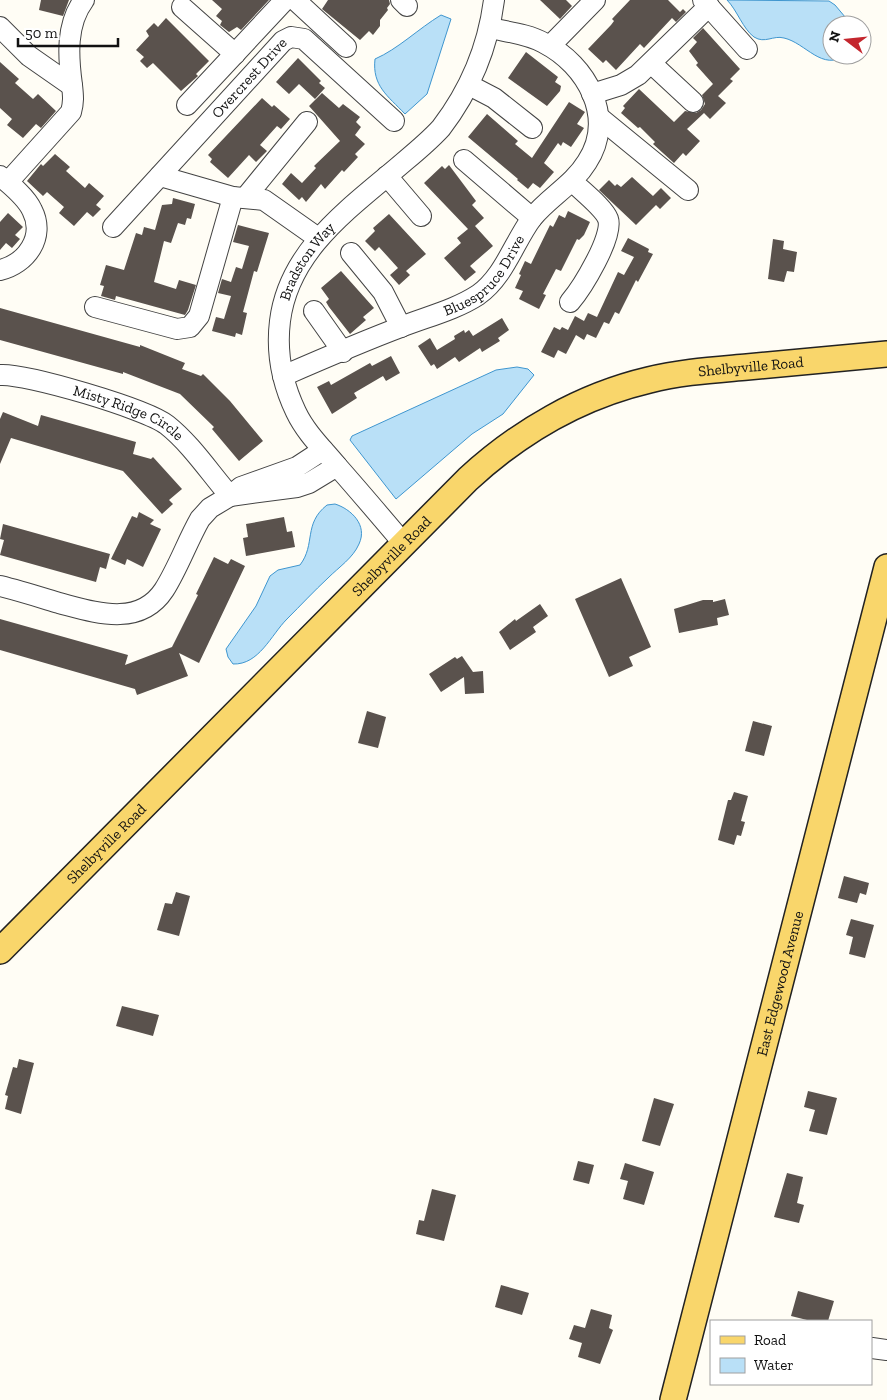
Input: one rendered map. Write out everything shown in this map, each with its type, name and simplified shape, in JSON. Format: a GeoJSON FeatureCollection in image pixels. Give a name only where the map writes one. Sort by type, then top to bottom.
{"type":"FeatureCollection","features":[{"type":"Feature","properties":{"kind":"main road","name":"Shelbyville Road"},"geometry":{"type":"LineString","coordinates":[[0,951],[477,471],[506,448],[546,421],[590,399],[640,382],[678,374],[887,354]]}},
{"type":"Feature","properties":{"kind":"main road","name":"East Edgewood Avenue"},"geometry":{"type":"LineString","coordinates":[[673,1400],[887,566]]}},
{"type":"Feature","properties":{"kind":"street"},"geometry":{"type":"LineString","coordinates":[[0,270],[12,267],[24,259],[32,247],[36,233],[33,212],[4,179],[68,118],[74,102],[70,31],[75,16],[84,0]]}},
{"type":"Feature","properties":{"kind":"street"},"geometry":{"type":"LineString","coordinates":[[187,105],[285,0]]}},
{"type":"Feature","properties":{"kind":"street"},"geometry":{"type":"LineString","coordinates":[[295,0],[346,47]]}},
{"type":"Feature","properties":{"kind":"street","name":"Bradston Way"},"geometry":{"type":"LineString","coordinates":[[404,544],[302,423],[283,376],[279,334],[282,310],[290,280],[302,259],[318,238],[440,128],[469,85],[490,28],[494,0]]}},
{"type":"Feature","properties":{"kind":"street"},"geometry":{"type":"LineString","coordinates":[[550,46],[596,0]]}},
{"type":"Feature","properties":{"kind":"street"},"geometry":{"type":"LineString","coordinates":[[592,94],[630,81],[652,64],[706,3],[746,49]]}},
{"type":"Feature","properties":{"kind":"street"},"geometry":{"type":"LineString","coordinates":[[182,7],[235,54]]}},
{"type":"Feature","properties":{"kind":"street"},"geometry":{"type":"LineString","coordinates":[[0,27],[29,56],[72,86]]}},
{"type":"Feature","properties":{"kind":"street","name":"Bluespruce Drive"},"geometry":{"type":"LineString","coordinates":[[283,376],[444,311],[478,295],[492,282],[532,218],[573,182],[596,146],[600,118],[592,94],[576,68],[550,46],[530,37],[490,28]]}},
{"type":"Feature","properties":{"kind":"street","name":"Overcrest Drive"},"geometry":{"type":"LineString","coordinates":[[113,227],[284,41],[291,37],[304,39],[394,121]]}},
{"type":"Feature","properties":{"kind":"street"},"geometry":{"type":"LineString","coordinates":[[652,64],[693,102]]}},
{"type":"Feature","properties":{"kind":"street"},"geometry":{"type":"LineString","coordinates":[[469,85],[494,98],[532,128]]}},
{"type":"Feature","properties":{"kind":"street"},"geometry":{"type":"LineString","coordinates":[[600,118],[688,190]]}},
{"type":"Feature","properties":{"kind":"street"},"geometry":{"type":"LineString","coordinates":[[95,307],[177,329],[193,325],[200,316],[239,197],[307,122]]}},
{"type":"Feature","properties":{"kind":"street"},"geometry":{"type":"LineString","coordinates":[[464,160],[532,218]]}},
{"type":"Feature","properties":{"kind":"street"},"geometry":{"type":"LineString","coordinates":[[160,176],[239,197],[254,198],[268,202],[318,238]]}},
{"type":"Feature","properties":{"kind":"street"},"geometry":{"type":"LineString","coordinates":[[387,176],[421,216]]}},
{"type":"Feature","properties":{"kind":"street"},"geometry":{"type":"LineString","coordinates":[[570,302],[606,240],[610,228],[607,216],[573,182]]}},
{"type":"Feature","properties":{"kind":"street"},"geometry":{"type":"LineString","coordinates":[[351,253],[383,292],[401,327]]}},
{"type":"Feature","properties":{"kind":"street"},"geometry":{"type":"LineString","coordinates":[[314,311],[343,352]]}},
{"type":"Feature","properties":{"kind":"street","name":"Misty Ridge Circle"},"geometry":{"type":"LineString","coordinates":[[0,375],[23,377],[152,415],[176,433],[230,496]]}},
{"type":"Feature","properties":{"kind":"street"},"geometry":{"type":"LineString","coordinates":[[0,586],[106,615],[125,615],[134,612],[149,605],[160,595],[200,519],[210,508],[241,487],[296,467],[323,450]]}},
{"type":"Feature","properties":{"kind":"street"},"geometry":{"type":"LineString","coordinates":[[230,496],[297,487],[309,483],[337,466]]}},
{"type":"Feature","properties":{"kind":"water"},"geometry":{"type":"Polygon","coordinates":[[[727,0],[829,1],[843,15],[822,15],[822,58],[784,38],[762,40],[754,37],[750,34],[727,0]]]}},
{"type":"Feature","properties":{"kind":"water"},"geometry":{"type":"Polygon","coordinates":[[[441,15],[451,19],[427,94],[405,114],[382,90],[376,76],[375,59],[392,50],[441,15]]]}},
{"type":"Feature","properties":{"kind":"water"},"geometry":{"type":"Polygon","coordinates":[[[517,367],[528,369],[534,375],[503,414],[472,434],[396,499],[350,440],[352,436],[496,370],[517,367]]]}},
{"type":"Feature","properties":{"kind":"water"},"geometry":{"type":"Polygon","coordinates":[[[335,504],[352,514],[360,524],[361,537],[353,554],[287,619],[264,648],[250,660],[233,664],[228,657],[226,649],[256,606],[270,576],[278,570],[300,565],[308,549],[315,519],[327,505],[335,504]]]}},
{"type":"Feature","properties":{"kind":"building"},"geometry":{"type":"Polygon","coordinates":[[[41,0],[69,0],[63,16],[39,10],[41,0]]]}},
{"type":"Feature","properties":{"kind":"building"},"geometry":{"type":"Polygon","coordinates":[[[212,0],[269,0],[241,30],[237,27],[229,32],[220,25],[222,21],[216,16],[222,9],[212,0]]]}},
{"type":"Feature","properties":{"kind":"building"},"geometry":{"type":"Polygon","coordinates":[[[328,0],[389,0],[390,4],[380,20],[380,26],[373,35],[369,31],[360,40],[322,9],[328,0]]]}},
{"type":"Feature","properties":{"kind":"building"},"geometry":{"type":"Polygon","coordinates":[[[540,0],[566,0],[572,6],[560,19],[540,0]]]}},
{"type":"Feature","properties":{"kind":"building"},"geometry":{"type":"Polygon","coordinates":[[[630,0],[668,0],[680,12],[683,9],[686,12],[676,22],[672,18],[644,48],[640,44],[616,70],[606,60],[603,63],[588,49],[611,25],[614,21],[612,19],[630,0]]]}},
{"type":"Feature","properties":{"kind":"building"},"geometry":{"type":"Polygon","coordinates":[[[166,18],[209,61],[196,74],[198,76],[181,91],[153,63],[147,68],[140,61],[144,57],[136,50],[149,36],[146,31],[154,23],[158,27],[166,18]]]}},
{"type":"Feature","properties":{"kind":"building"},"geometry":{"type":"Polygon","coordinates":[[[703,28],[740,69],[730,79],[733,81],[718,96],[726,103],[710,119],[704,113],[687,129],[700,141],[686,156],[683,153],[674,163],[653,144],[655,142],[640,127],[638,128],[621,113],[625,108],[623,106],[639,89],[674,122],[685,111],[696,113],[701,110],[705,104],[702,95],[713,84],[696,65],[698,63],[689,51],[697,42],[693,38],[703,28]]]}},
{"type":"Feature","properties":{"kind":"building"},"geometry":{"type":"Polygon","coordinates":[[[526,52],[558,77],[555,82],[561,86],[560,91],[547,106],[508,78],[526,52]]]}},
{"type":"Feature","properties":{"kind":"building"},"geometry":{"type":"Polygon","coordinates":[[[298,58],[321,81],[319,83],[325,88],[315,99],[299,84],[289,94],[276,82],[298,58]]]}},
{"type":"Feature","properties":{"kind":"building"},"geometry":{"type":"Polygon","coordinates":[[[0,62],[19,79],[15,83],[33,99],[38,94],[56,111],[41,128],[36,124],[23,138],[7,125],[12,119],[0,108],[0,62]]]}},
{"type":"Feature","properties":{"kind":"building"},"geometry":{"type":"Polygon","coordinates":[[[322,93],[339,108],[343,104],[360,117],[356,122],[361,127],[355,135],[365,144],[355,154],[358,157],[344,172],[342,170],[325,189],[321,184],[306,202],[302,197],[299,200],[282,184],[291,173],[302,183],[316,168],[314,166],[340,141],[309,106],[322,93]]]}},
{"type":"Feature","properties":{"kind":"building"},"geometry":{"type":"Polygon","coordinates":[[[262,98],[272,107],[274,105],[290,119],[281,129],[277,126],[260,145],[267,151],[256,162],[249,155],[228,178],[210,162],[212,159],[208,155],[262,98]]]}},
{"type":"Feature","properties":{"kind":"building"},"geometry":{"type":"Polygon","coordinates":[[[569,102],[585,112],[577,124],[584,128],[571,147],[563,142],[561,146],[558,143],[544,163],[554,172],[540,188],[533,183],[528,189],[468,137],[487,114],[518,141],[515,144],[532,158],[569,102]]]}},
{"type":"Feature","properties":{"kind":"building"},"geometry":{"type":"Polygon","coordinates":[[[55,154],[70,167],[66,171],[85,188],[89,183],[104,196],[96,205],[101,209],[93,217],[87,212],[74,226],[59,213],[64,207],[47,192],[43,196],[27,181],[41,164],[43,166],[55,154]]]}},
{"type":"Feature","properties":{"kind":"building"},"geometry":{"type":"Polygon","coordinates":[[[449,165],[476,201],[472,205],[484,218],[475,226],[493,246],[470,266],[476,272],[465,281],[444,258],[461,243],[457,238],[468,229],[424,183],[442,166],[445,169],[449,165]]]}},
{"type":"Feature","properties":{"kind":"building"},"geometry":{"type":"Polygon","coordinates":[[[632,177],[653,196],[661,188],[671,198],[660,209],[656,205],[636,225],[599,190],[609,180],[615,186],[617,184],[621,187],[632,177]]]}},
{"type":"Feature","properties":{"kind":"building"},"geometry":{"type":"Polygon","coordinates":[[[173,198],[195,204],[191,219],[187,218],[185,225],[178,223],[171,243],[164,241],[154,282],[176,289],[179,280],[196,285],[185,315],[116,296],[115,300],[101,296],[104,286],[100,285],[106,265],[124,270],[136,233],[142,235],[144,227],[155,230],[162,205],[172,204],[173,198]]]}},
{"type":"Feature","properties":{"kind":"building"},"geometry":{"type":"Polygon","coordinates":[[[568,211],[590,222],[584,235],[579,240],[577,239],[561,271],[556,269],[543,294],[546,295],[539,309],[519,299],[523,291],[515,288],[521,275],[519,274],[525,261],[531,264],[550,225],[553,227],[559,215],[565,218],[568,211]]]}},
{"type":"Feature","properties":{"kind":"building"},"geometry":{"type":"Polygon","coordinates":[[[8,213],[23,227],[15,235],[20,239],[12,248],[6,243],[0,250],[0,222],[8,213]]]}},
{"type":"Feature","properties":{"kind":"building"},"geometry":{"type":"Polygon","coordinates":[[[389,214],[426,254],[406,271],[410,275],[399,285],[390,275],[398,268],[379,247],[375,251],[365,241],[375,231],[373,228],[389,214]]]}},
{"type":"Feature","properties":{"kind":"building"},"geometry":{"type":"Polygon","coordinates":[[[238,225],[269,233],[257,272],[254,271],[243,312],[247,313],[242,335],[236,333],[235,337],[212,331],[216,317],[224,319],[231,296],[218,293],[222,279],[231,282],[236,267],[242,269],[249,246],[233,242],[238,225]]]}},
{"type":"Feature","properties":{"kind":"building"},"geometry":{"type":"Polygon","coordinates":[[[628,238],[649,249],[648,252],[653,254],[638,282],[636,280],[619,314],[615,312],[609,324],[604,322],[596,338],[587,334],[584,340],[576,335],[566,354],[558,350],[554,358],[541,352],[554,327],[560,330],[562,327],[568,330],[575,316],[584,321],[588,313],[597,317],[618,272],[624,275],[634,257],[621,251],[628,238]]]}},
{"type":"Feature","properties":{"kind":"building"},"geometry":{"type":"Polygon","coordinates":[[[773,239],[784,241],[783,249],[797,252],[794,272],[787,271],[784,282],[768,279],[773,239]]]}},
{"type":"Feature","properties":{"kind":"building"},"geometry":{"type":"Polygon","coordinates":[[[341,271],[374,308],[363,317],[366,320],[350,334],[329,307],[326,302],[329,299],[321,288],[341,271]]]}},
{"type":"Feature","properties":{"kind":"building"},"geometry":{"type":"Polygon","coordinates":[[[0,308],[140,347],[140,345],[185,363],[182,369],[201,376],[203,374],[230,401],[263,441],[239,461],[212,429],[214,427],[180,394],[123,372],[123,374],[0,340],[0,308]]]}},
{"type":"Feature","properties":{"kind":"building"},"geometry":{"type":"Polygon","coordinates":[[[502,318],[509,330],[498,338],[500,341],[482,352],[480,348],[459,362],[455,357],[437,369],[434,364],[431,366],[418,346],[430,338],[437,350],[455,339],[454,336],[464,330],[465,333],[469,330],[473,336],[502,318]]]}},
{"type":"Feature","properties":{"kind":"building"},"geometry":{"type":"Polygon","coordinates":[[[391,356],[400,373],[386,381],[383,376],[354,393],[357,398],[332,414],[317,387],[329,381],[331,385],[370,363],[372,366],[391,356]]]}},
{"type":"Feature","properties":{"kind":"building"},"geometry":{"type":"Polygon","coordinates":[[[3,412],[38,426],[41,415],[136,442],[133,454],[151,459],[153,457],[182,489],[169,500],[173,504],[162,514],[123,471],[11,438],[0,464],[0,419],[3,412]]]}},
{"type":"Feature","properties":{"kind":"building"},"geometry":{"type":"Polygon","coordinates":[[[139,512],[154,520],[150,524],[161,529],[143,567],[127,559],[125,565],[111,559],[132,516],[137,518],[139,512]]]}},
{"type":"Feature","properties":{"kind":"building"},"geometry":{"type":"Polygon","coordinates":[[[284,517],[287,532],[292,531],[295,547],[246,556],[243,538],[248,537],[246,524],[284,517]]]}},
{"type":"Feature","properties":{"kind":"building"},"geometry":{"type":"Polygon","coordinates":[[[3,524],[110,554],[106,569],[100,567],[96,582],[0,555],[4,540],[0,539],[3,524]]]}},
{"type":"Feature","properties":{"kind":"building"},"geometry":{"type":"Polygon","coordinates":[[[214,557],[228,564],[231,559],[245,566],[199,663],[179,653],[188,676],[137,695],[135,689],[0,650],[0,619],[128,655],[125,665],[172,647],[198,595],[196,594],[214,557]]]}},
{"type":"Feature","properties":{"kind":"building"},"geometry":{"type":"Polygon","coordinates":[[[621,578],[651,647],[629,657],[633,666],[609,677],[575,599],[621,578]]]}},
{"type":"Feature","properties":{"kind":"building"},"geometry":{"type":"Polygon","coordinates":[[[725,599],[729,615],[717,618],[718,625],[679,633],[674,609],[703,600],[713,600],[713,602],[725,599]]]}},
{"type":"Feature","properties":{"kind":"building"},"geometry":{"type":"Polygon","coordinates":[[[540,604],[548,616],[533,627],[536,632],[510,650],[499,632],[515,619],[516,621],[540,604]]]}},
{"type":"Feature","properties":{"kind":"building"},"geometry":{"type":"Polygon","coordinates":[[[462,656],[473,672],[483,671],[484,693],[465,694],[464,677],[441,692],[429,674],[455,657],[457,659],[462,656]]]}},
{"type":"Feature","properties":{"kind":"building"},"geometry":{"type":"Polygon","coordinates":[[[367,711],[386,717],[378,748],[358,743],[367,711]]]}},
{"type":"Feature","properties":{"kind":"building"},"geometry":{"type":"Polygon","coordinates":[[[753,721],[772,726],[764,756],[745,751],[753,721]]]}},
{"type":"Feature","properties":{"kind":"building"},"geometry":{"type":"Polygon","coordinates":[[[734,792],[748,796],[741,821],[745,822],[741,836],[737,835],[734,845],[718,840],[728,800],[731,800],[734,792]]]}},
{"type":"Feature","properties":{"kind":"building"},"geometry":{"type":"Polygon","coordinates":[[[844,876],[869,883],[866,895],[860,893],[857,903],[838,898],[844,876]]]}},
{"type":"Feature","properties":{"kind":"building"},"geometry":{"type":"Polygon","coordinates":[[[176,892],[190,896],[179,936],[157,930],[165,903],[172,904],[176,892]]]}},
{"type":"Feature","properties":{"kind":"building"},"geometry":{"type":"Polygon","coordinates":[[[851,919],[874,925],[865,958],[849,954],[853,937],[846,935],[851,919]]]}},
{"type":"Feature","properties":{"kind":"building"},"geometry":{"type":"Polygon","coordinates":[[[122,1006],[159,1015],[153,1036],[116,1026],[122,1006]]]}},
{"type":"Feature","properties":{"kind":"building"},"geometry":{"type":"Polygon","coordinates":[[[19,1059],[34,1063],[21,1114],[5,1109],[8,1096],[5,1095],[13,1067],[17,1068],[19,1059]]]}},
{"type":"Feature","properties":{"kind":"building"},"geometry":{"type":"Polygon","coordinates":[[[808,1091],[837,1098],[827,1135],[809,1131],[815,1110],[804,1107],[808,1091]]]}},
{"type":"Feature","properties":{"kind":"building"},"geometry":{"type":"Polygon","coordinates":[[[654,1098],[674,1104],[660,1146],[642,1141],[654,1098]]]}},
{"type":"Feature","properties":{"kind":"building"},"geometry":{"type":"Polygon","coordinates":[[[578,1161],[594,1165],[589,1184],[573,1180],[578,1161]]]}},
{"type":"Feature","properties":{"kind":"building"},"geometry":{"type":"Polygon","coordinates":[[[625,1163],[654,1172],[644,1205],[623,1199],[628,1181],[620,1179],[625,1163]]]}},
{"type":"Feature","properties":{"kind":"building"},"geometry":{"type":"Polygon","coordinates":[[[787,1173],[803,1177],[797,1203],[804,1205],[799,1223],[774,1217],[787,1173]]]}},
{"type":"Feature","properties":{"kind":"building"},"geometry":{"type":"Polygon","coordinates":[[[432,1189],[456,1195],[444,1241],[416,1234],[419,1220],[424,1221],[432,1189]]]}},
{"type":"Feature","properties":{"kind":"building"},"geometry":{"type":"Polygon","coordinates":[[[501,1285],[529,1293],[522,1315],[495,1307],[501,1285]]]}},
{"type":"Feature","properties":{"kind":"building"},"geometry":{"type":"Polygon","coordinates":[[[798,1291],[834,1301],[828,1320],[807,1320],[791,1316],[798,1291]]]}},
{"type":"Feature","properties":{"kind":"building"},"geometry":{"type":"Polygon","coordinates":[[[591,1309],[612,1315],[609,1328],[613,1330],[600,1364],[578,1357],[582,1343],[569,1339],[574,1325],[585,1328],[591,1309]]]}}]}
